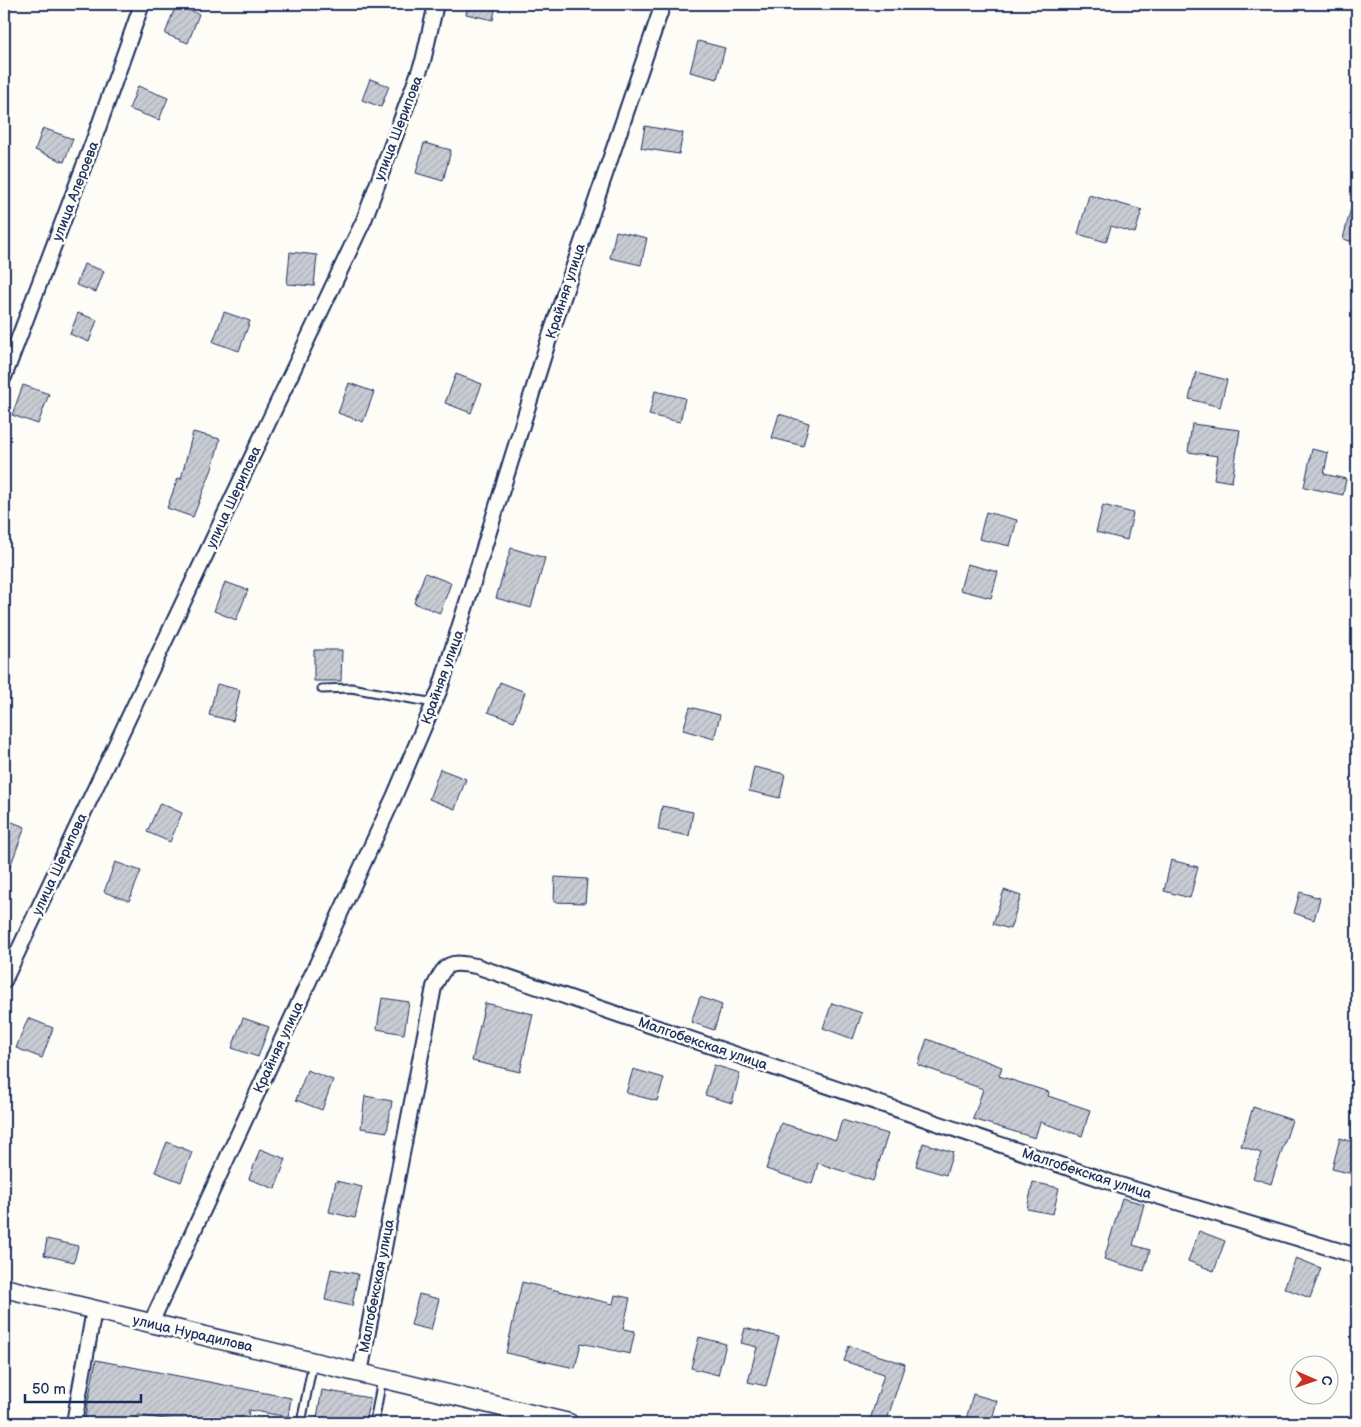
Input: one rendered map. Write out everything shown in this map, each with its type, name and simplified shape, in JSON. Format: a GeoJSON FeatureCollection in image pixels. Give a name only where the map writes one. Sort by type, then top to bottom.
{"type":"FeatureCollection","features":[{"type":"Feature","properties":{"kind":"street","name":"улица Алероева"},"geometry":{"type":"LineString","coordinates":[[4,377],[96,134],[142,4]]}},
{"type":"Feature","properties":{"kind":"street","name":"улица Шерипова"},"geometry":{"type":"LineString","coordinates":[[4,981],[364,220],[424,61],[436,4]]}},
{"type":"Feature","properties":{"kind":"street","name":"Крайняя улица"},"geometry":{"type":"LineString","coordinates":[[151,1323],[390,806],[440,689],[548,342],[663,4]]}},
{"type":"Feature","properties":{"kind":"street","name":"Малгобекская улица"},"geometry":{"type":"LineString","coordinates":[[360,1373],[434,986],[443,969],[455,962],[476,966],[1110,1182],[1357,1256]]}},
{"type":"Feature","properties":{"kind":"street","name":"улица Нурадилова"},"geometry":{"type":"LineString","coordinates":[[4,1288],[571,1423]]}},
{"type":"Feature","properties":{"kind":"street"},"geometry":{"type":"LineString","coordinates":[[74,1423],[94,1310]]}},
{"type":"Feature","properties":{"kind":"lane"},"geometry":{"type":"LineString","coordinates":[[322,689],[350,688],[434,703]]}},
{"type":"Feature","properties":{"kind":"lane"},"geometry":{"type":"LineString","coordinates":[[301,1423],[313,1362]]}},
{"type":"Feature","properties":{"kind":"lane"},"geometry":{"type":"LineString","coordinates":[[374,1423],[382,1378]]}},
{"type":"Feature","properties":{"kind":"building"},"geometry":{"type":"Polygon","coordinates":[[[468,4],[496,4],[493,20],[466,14],[468,4]]]}},
{"type":"Feature","properties":{"kind":"building"},"geometry":{"type":"Polygon","coordinates":[[[176,5],[199,14],[188,43],[165,34],[176,5]]]}},
{"type":"Feature","properties":{"kind":"building"},"geometry":{"type":"Polygon","coordinates":[[[698,41],[725,48],[717,79],[690,72],[698,41]]]}},
{"type":"Feature","properties":{"kind":"building"},"geometry":{"type":"Polygon","coordinates":[[[370,79],[389,86],[381,107],[362,100],[370,79]]]}},
{"type":"Feature","properties":{"kind":"building"},"geometry":{"type":"Polygon","coordinates":[[[138,86],[168,98],[159,120],[129,109],[138,86]]]}},
{"type":"Feature","properties":{"kind":"building"},"geometry":{"type":"Polygon","coordinates":[[[645,126],[683,133],[679,154],[641,148],[645,126]]]}},
{"type":"Feature","properties":{"kind":"building"},"geometry":{"type":"Polygon","coordinates":[[[43,128],[73,139],[64,162],[35,150],[43,128]]]}},
{"type":"Feature","properties":{"kind":"building"},"geometry":{"type":"Polygon","coordinates":[[[424,143],[451,150],[443,181],[416,173],[424,143]]]}},
{"type":"Feature","properties":{"kind":"building"},"geometry":{"type":"Polygon","coordinates":[[[1089,195],[1142,210],[1135,233],[1111,226],[1106,242],[1078,234],[1089,195]]]}},
{"type":"Feature","properties":{"kind":"building"},"geometry":{"type":"Polygon","coordinates":[[[1353,200],[1357,201],[1357,243],[1343,239],[1353,200]]]}},
{"type":"Feature","properties":{"kind":"building"},"geometry":{"type":"Polygon","coordinates":[[[616,231],[647,238],[641,265],[610,258],[616,231]]]}},
{"type":"Feature","properties":{"kind":"building"},"geometry":{"type":"Polygon","coordinates":[[[290,252],[317,255],[314,286],[287,284],[290,252]]]}},
{"type":"Feature","properties":{"kind":"building"},"geometry":{"type":"Polygon","coordinates":[[[84,264],[104,271],[96,292],[76,285],[84,264]]]}},
{"type":"Feature","properties":{"kind":"building"},"geometry":{"type":"Polygon","coordinates":[[[224,312],[250,321],[239,351],[213,342],[224,312]]]}},
{"type":"Feature","properties":{"kind":"building"},"geometry":{"type":"Polygon","coordinates":[[[78,313],[97,320],[89,342],[70,334],[78,313]]]}},
{"type":"Feature","properties":{"kind":"building"},"geometry":{"type":"Polygon","coordinates":[[[1196,372],[1227,380],[1220,407],[1189,399],[1196,372]]]}},
{"type":"Feature","properties":{"kind":"building"},"geometry":{"type":"Polygon","coordinates":[[[456,374],[482,384],[471,413],[445,403],[456,374]]]}},
{"type":"Feature","properties":{"kind":"building"},"geometry":{"type":"Polygon","coordinates":[[[349,383],[374,392],[363,422],[338,413],[349,383]]]}},
{"type":"Feature","properties":{"kind":"building"},"geometry":{"type":"Polygon","coordinates":[[[23,385],[49,394],[38,424],[12,415],[23,385]]]}},
{"type":"Feature","properties":{"kind":"building"},"geometry":{"type":"Polygon","coordinates":[[[655,391],[685,398],[680,422],[649,415],[655,391]]]}},
{"type":"Feature","properties":{"kind":"building"},"geometry":{"type":"Polygon","coordinates":[[[779,414],[809,423],[803,446],[772,438],[779,414]]]}},
{"type":"Feature","properties":{"kind":"building"},"geometry":{"type":"Polygon","coordinates":[[[1192,424],[1240,430],[1232,482],[1214,479],[1218,456],[1188,452],[1192,424]]]}},
{"type":"Feature","properties":{"kind":"building"},"geometry":{"type":"Polygon","coordinates":[[[193,432],[220,439],[212,469],[193,517],[167,508],[178,478],[181,479],[193,432]]]}},
{"type":"Feature","properties":{"kind":"building"},"geometry":{"type":"Polygon","coordinates":[[[1312,449],[1328,453],[1324,474],[1346,479],[1343,495],[1304,487],[1312,449]]]}},
{"type":"Feature","properties":{"kind":"building"},"geometry":{"type":"Polygon","coordinates":[[[1103,505],[1133,513],[1127,540],[1096,532],[1103,505]]]}},
{"type":"Feature","properties":{"kind":"building"},"geometry":{"type":"Polygon","coordinates":[[[986,512],[1017,520],[1010,546],[979,539],[986,512]]]}},
{"type":"Feature","properties":{"kind":"building"},"geometry":{"type":"Polygon","coordinates":[[[511,548],[545,558],[531,608],[496,598],[511,548]]]}},
{"type":"Feature","properties":{"kind":"building"},"geometry":{"type":"Polygon","coordinates":[[[967,564],[998,572],[991,598],[960,590],[967,564]]]}},
{"type":"Feature","properties":{"kind":"building"},"geometry":{"type":"Polygon","coordinates":[[[425,573],[451,583],[440,613],[414,603],[425,573]]]}},
{"type":"Feature","properties":{"kind":"building"},"geometry":{"type":"Polygon","coordinates":[[[225,582],[248,590],[236,620],[214,611],[225,582]]]}},
{"type":"Feature","properties":{"kind":"building"},"geometry":{"type":"Polygon","coordinates":[[[314,650],[342,650],[341,681],[314,681],[314,650]]]}},
{"type":"Feature","properties":{"kind":"building"},"geometry":{"type":"Polygon","coordinates":[[[500,682],[525,692],[514,721],[488,712],[500,682]]]}},
{"type":"Feature","properties":{"kind":"building"},"geometry":{"type":"Polygon","coordinates":[[[217,684],[240,690],[233,721],[209,715],[217,684]]]}},
{"type":"Feature","properties":{"kind":"building"},"geometry":{"type":"Polygon","coordinates":[[[690,707],[720,715],[714,739],[683,730],[690,707]]]}},
{"type":"Feature","properties":{"kind":"building"},"geometry":{"type":"Polygon","coordinates":[[[754,767],[785,774],[780,798],[749,791],[754,767]]]}},
{"type":"Feature","properties":{"kind":"building"},"geometry":{"type":"Polygon","coordinates":[[[440,769],[466,779],[455,809],[429,799],[440,769]]]}},
{"type":"Feature","properties":{"kind":"building"},"geometry":{"type":"Polygon","coordinates":[[[160,803],[182,813],[170,842],[147,832],[160,803]]]}},
{"type":"Feature","properties":{"kind":"building"},"geometry":{"type":"Polygon","coordinates":[[[662,806],[693,812],[689,836],[658,830],[662,806]]]}},
{"type":"Feature","properties":{"kind":"building"},"geometry":{"type":"Polygon","coordinates":[[[4,819],[25,827],[5,880],[4,880],[4,819]]]}},
{"type":"Feature","properties":{"kind":"building"},"geometry":{"type":"Polygon","coordinates":[[[1171,860],[1198,867],[1190,898],[1164,891],[1171,860]]]}},
{"type":"Feature","properties":{"kind":"building"},"geometry":{"type":"Polygon","coordinates":[[[115,862],[141,871],[129,901],[104,892],[115,862]]]}},
{"type":"Feature","properties":{"kind":"building"},"geometry":{"type":"Polygon","coordinates":[[[555,877],[587,879],[585,903],[554,902],[555,877]]]}},
{"type":"Feature","properties":{"kind":"building"},"geometry":{"type":"Polygon","coordinates":[[[1004,890],[1021,896],[1010,929],[993,924],[1004,890]]]}},
{"type":"Feature","properties":{"kind":"building"},"geometry":{"type":"Polygon","coordinates":[[[1300,892],[1320,898],[1314,920],[1294,913],[1300,892]]]}},
{"type":"Feature","properties":{"kind":"building"},"geometry":{"type":"Polygon","coordinates":[[[700,997],[722,1005],[714,1030],[691,1022],[700,997]]]}},
{"type":"Feature","properties":{"kind":"building"},"geometry":{"type":"Polygon","coordinates":[[[382,998],[409,1002],[404,1034],[377,1029],[382,998]]]}},
{"type":"Feature","properties":{"kind":"building"},"geometry":{"type":"Polygon","coordinates":[[[485,1003],[533,1014],[520,1072],[472,1061],[485,1003]]]}},
{"type":"Feature","properties":{"kind":"building"},"geometry":{"type":"Polygon","coordinates":[[[832,1003],[862,1013],[853,1039],[823,1028],[832,1003]]]}},
{"type":"Feature","properties":{"kind":"building"},"geometry":{"type":"Polygon","coordinates":[[[28,1018],[53,1028],[42,1058],[16,1048],[28,1018]]]}},
{"type":"Feature","properties":{"kind":"building"},"geometry":{"type":"Polygon","coordinates":[[[243,1018],[269,1027],[258,1057],[232,1048],[243,1018]]]}},
{"type":"Feature","properties":{"kind":"building"},"geometry":{"type":"Polygon","coordinates":[[[927,1039],[1002,1067],[999,1076],[1049,1092],[1048,1096],[1090,1110],[1082,1136],[1040,1122],[1035,1138],[973,1119],[983,1089],[918,1065],[927,1039]]]}},
{"type":"Feature","properties":{"kind":"building"},"geometry":{"type":"Polygon","coordinates":[[[714,1065],[740,1073],[732,1103],[705,1095],[714,1065]]]}},
{"type":"Feature","properties":{"kind":"building"},"geometry":{"type":"Polygon","coordinates":[[[633,1069],[664,1078],[657,1101],[626,1093],[633,1069]]]}},
{"type":"Feature","properties":{"kind":"building"},"geometry":{"type":"Polygon","coordinates":[[[307,1070],[333,1080],[322,1110],[296,1100],[307,1070]]]}},
{"type":"Feature","properties":{"kind":"building"},"geometry":{"type":"Polygon","coordinates":[[[365,1096],[392,1101],[387,1132],[361,1128],[365,1096]]]}},
{"type":"Feature","properties":{"kind":"building"},"geometry":{"type":"Polygon","coordinates":[[[1253,1107],[1292,1120],[1271,1184],[1253,1178],[1261,1153],[1241,1146],[1253,1107]]]}},
{"type":"Feature","properties":{"kind":"building"},"geometry":{"type":"Polygon","coordinates":[[[842,1120],[888,1134],[873,1181],[818,1163],[812,1184],[766,1169],[781,1123],[836,1140],[842,1120]]]}},
{"type":"Feature","properties":{"kind":"building"},"geometry":{"type":"Polygon","coordinates":[[[1340,1138],[1357,1143],[1357,1175],[1332,1169],[1340,1138]]]}},
{"type":"Feature","properties":{"kind":"building"},"geometry":{"type":"Polygon","coordinates":[[[167,1142],[192,1152],[181,1182],[155,1172],[167,1142]]]}},
{"type":"Feature","properties":{"kind":"building"},"geometry":{"type":"Polygon","coordinates":[[[923,1143],[953,1152],[946,1175],[916,1166],[923,1143]]]}},
{"type":"Feature","properties":{"kind":"building"},"geometry":{"type":"Polygon","coordinates":[[[260,1149],[286,1159],[275,1189],[249,1179],[260,1149]]]}},
{"type":"Feature","properties":{"kind":"building"},"geometry":{"type":"Polygon","coordinates":[[[336,1181],[362,1187],[355,1218],[329,1212],[336,1181]]]}},
{"type":"Feature","properties":{"kind":"building"},"geometry":{"type":"Polygon","coordinates":[[[1033,1182],[1059,1188],[1053,1214],[1027,1209],[1033,1182]]]}},
{"type":"Feature","properties":{"kind":"building"},"geometry":{"type":"Polygon","coordinates":[[[1122,1198],[1144,1204],[1133,1245],[1150,1250],[1144,1271],[1104,1259],[1122,1198]]]}},
{"type":"Feature","properties":{"kind":"building"},"geometry":{"type":"Polygon","coordinates":[[[1199,1231],[1225,1241],[1214,1271],[1188,1261],[1199,1231]]]}},
{"type":"Feature","properties":{"kind":"building"},"geometry":{"type":"Polygon","coordinates":[[[47,1239],[78,1246],[74,1262],[44,1255],[47,1239]]]}},
{"type":"Feature","properties":{"kind":"building"},"geometry":{"type":"Polygon","coordinates":[[[1296,1258],[1321,1268],[1310,1298],[1284,1288],[1296,1258]]]}},
{"type":"Feature","properties":{"kind":"building"},"geometry":{"type":"Polygon","coordinates":[[[331,1269],[358,1274],[352,1306],[325,1300],[331,1269]]]}},
{"type":"Feature","properties":{"kind":"building"},"geometry":{"type":"Polygon","coordinates":[[[522,1282],[613,1304],[615,1295],[630,1298],[623,1329],[635,1331],[630,1354],[581,1343],[575,1368],[506,1353],[522,1282]]]}},
{"type":"Feature","properties":{"kind":"building"},"geometry":{"type":"Polygon","coordinates":[[[419,1294],[439,1299],[431,1330],[411,1325],[419,1294]]]}},
{"type":"Feature","properties":{"kind":"building"},"geometry":{"type":"Polygon","coordinates":[[[745,1328],[779,1337],[766,1386],[748,1382],[757,1347],[741,1343],[745,1328]]]}},
{"type":"Feature","properties":{"kind":"building"},"geometry":{"type":"Polygon","coordinates":[[[699,1337],[726,1344],[718,1375],[691,1368],[699,1337]]]}},
{"type":"Feature","properties":{"kind":"building"},"geometry":{"type":"Polygon","coordinates":[[[849,1346],[905,1364],[886,1423],[870,1420],[884,1374],[844,1361],[849,1346]]]}},
{"type":"Feature","properties":{"kind":"building"},"geometry":{"type":"Polygon","coordinates":[[[96,1360],[291,1398],[288,1417],[249,1410],[247,1423],[190,1423],[138,1415],[136,1423],[84,1423],[96,1360]]]}},
{"type":"Feature","properties":{"kind":"building"},"geometry":{"type":"Polygon","coordinates":[[[322,1390],[370,1398],[365,1423],[316,1423],[322,1390]]]}},
{"type":"Feature","properties":{"kind":"building"},"geometry":{"type":"Polygon","coordinates":[[[973,1394],[997,1401],[991,1423],[965,1423],[973,1394]]]}}]}
